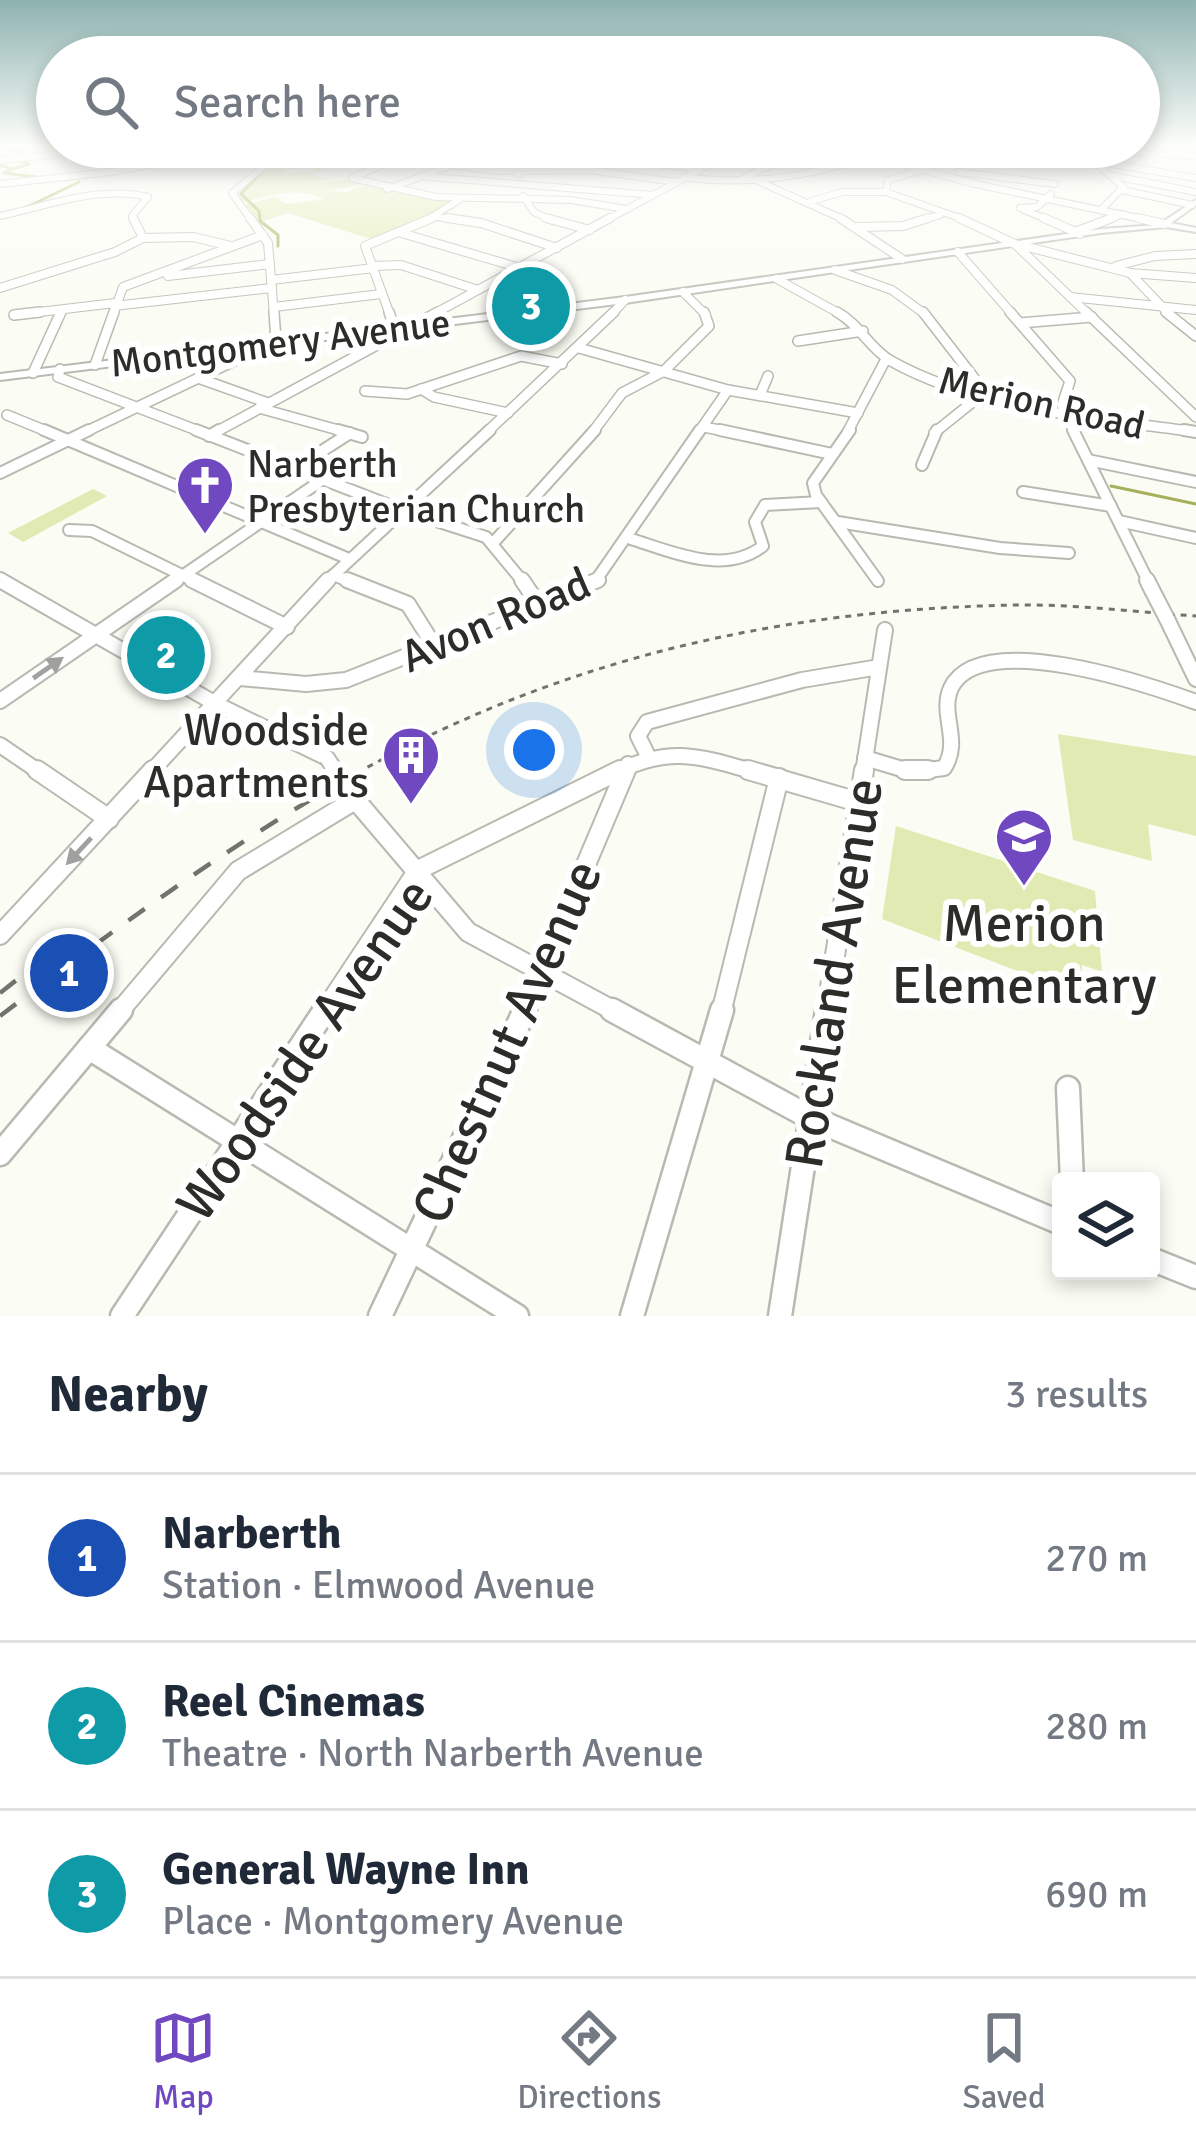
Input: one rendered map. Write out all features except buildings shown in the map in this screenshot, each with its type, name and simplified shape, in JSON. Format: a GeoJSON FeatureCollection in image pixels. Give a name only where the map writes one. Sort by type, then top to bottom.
{"type":"FeatureCollection","features":[{"type":"Feature","properties":{"kind":"main road","name":"Montgomery Avenue"},"geometry":{"type":"LineString","coordinates":[[0,379],[625,300],[1164,224],[1189,207]]}},
{"type":"Feature","properties":{"kind":"main road"},"geometry":{"type":"LineString","coordinates":[[1164,224],[1196,230]]}},
{"type":"Feature","properties":{"kind":"street"},"geometry":{"type":"LineString","coordinates":[[0,220],[44,207]]}},
{"type":"Feature","properties":{"kind":"street"},"geometry":{"type":"LineString","coordinates":[[139,207],[132,216],[143,238]]}},
{"type":"Feature","properties":{"kind":"street"},"geometry":{"type":"LineString","coordinates":[[3,468],[276,341],[270,264],[263,235],[244,207]]}},
{"type":"Feature","properties":{"kind":"street"},"geometry":{"type":"LineString","coordinates":[[394,327],[367,243],[436,217],[449,207]]}},
{"type":"Feature","properties":{"kind":"street"},"geometry":{"type":"LineString","coordinates":[[532,207],[542,217]]}},
{"type":"Feature","properties":{"kind":"street"},"geometry":{"type":"LineString","coordinates":[[616,207],[626,209]]}},
{"type":"Feature","properties":{"kind":"street"},"geometry":{"type":"LineString","coordinates":[[209,436],[629,207]]}},
{"type":"Feature","properties":{"kind":"street"},"geometry":{"type":"LineString","coordinates":[[818,207],[858,226],[902,260]]}},
{"type":"Feature","properties":{"kind":"street"},"geometry":{"type":"LineString","coordinates":[[922,207],[997,232],[1015,244],[1196,417]]}},
{"type":"Feature","properties":{"kind":"street"},"geometry":{"type":"LineString","coordinates":[[1030,207],[1020,208],[1078,233],[1124,214]]}},
{"type":"Feature","properties":{"kind":"street"},"geometry":{"type":"LineString","coordinates":[[1094,207],[1164,224]]}},
{"type":"Feature","properties":{"kind":"street"},"geometry":{"type":"LineString","coordinates":[[858,226],[903,226],[940,215]]}},
{"type":"Feature","properties":{"kind":"street"},"geometry":{"type":"LineString","coordinates":[[436,217],[481,223],[557,248]]}},
{"type":"Feature","properties":{"kind":"street"},"geometry":{"type":"LineString","coordinates":[[523,218],[542,217],[590,230]]}},
{"type":"Feature","properties":{"kind":"street"},"geometry":{"type":"LineString","coordinates":[[397,232],[520,268]]}},
{"type":"Feature","properties":{"kind":"street"},"geometry":{"type":"LineString","coordinates":[[95,364],[123,287],[263,235]]}},
{"type":"Feature","properties":{"kind":"street"},"geometry":{"type":"LineString","coordinates":[[0,288],[115,253],[143,238],[194,237],[231,246]]}},
{"type":"Feature","properties":{"kind":"street"},"geometry":{"type":"LineString","coordinates":[[1015,244],[1130,273],[1159,306],[1196,336]]}},
{"type":"Feature","properties":{"kind":"street"},"geometry":{"type":"LineString","coordinates":[[958,252],[1070,381],[1062,405],[1065,414],[1196,679]]}},
{"type":"Feature","properties":{"kind":"street"},"geometry":{"type":"LineString","coordinates":[[1116,266],[1155,256],[1196,254]]}},
{"type":"Feature","properties":{"kind":"street"},"geometry":{"type":"LineString","coordinates":[[146,277],[270,264]]}},
{"type":"Feature","properties":{"kind":"street"},"geometry":{"type":"LineString","coordinates":[[14,315],[401,265],[478,290]]}},
{"type":"Feature","properties":{"kind":"street"},"geometry":{"type":"LineString","coordinates":[[836,270],[886,287],[922,310],[956,364],[985,392],[934,433],[922,465]]}},
{"type":"Feature","properties":{"kind":"street"},"geometry":{"type":"LineString","coordinates":[[1130,273],[1196,278]]}},
{"type":"Feature","properties":{"kind":"street","name":"Merion Road"},"geometry":{"type":"LineString","coordinates":[[777,279],[863,332],[886,359],[983,398],[1196,433]]}},
{"type":"Feature","properties":{"kind":"street"},"geometry":{"type":"LineString","coordinates":[[494,542],[590,438],[622,393],[664,371],[703,334],[710,320],[682,292]]}},
{"type":"Feature","properties":{"kind":"street"},"geometry":{"type":"LineString","coordinates":[[274,307],[382,294]]}},
{"type":"Feature","properties":{"kind":"street"},"geometry":{"type":"LineString","coordinates":[[1070,297],[1196,310]]}},
{"type":"Feature","properties":{"kind":"street"},"geometry":{"type":"LineString","coordinates":[[796,304],[815,299]]}},
{"type":"Feature","properties":{"kind":"street"},"geometry":{"type":"LineString","coordinates":[[0,935],[333,575],[625,300]]}},
{"type":"Feature","properties":{"kind":"street"},"geometry":{"type":"LineString","coordinates":[[26,374],[62,310]]}},
{"type":"Feature","properties":{"kind":"street"},"geometry":{"type":"LineString","coordinates":[[1021,323],[1092,317]]}},
{"type":"Feature","properties":{"kind":"street"},"geometry":{"type":"LineString","coordinates":[[798,341],[863,332]]}},
{"type":"Feature","properties":{"kind":"street"},"geometry":{"type":"LineString","coordinates":[[579,348],[728,390],[858,412]]}},
{"type":"Feature","properties":{"kind":"street"},"geometry":{"type":"LineString","coordinates":[[365,392],[399,395],[520,356],[562,364]]}},
{"type":"Feature","properties":{"kind":"street"},"geometry":{"type":"LineString","coordinates":[[878,581],[813,490],[814,478],[886,359]]}},
{"type":"Feature","properties":{"kind":"street"},"geometry":{"type":"LineString","coordinates":[[60,369],[58,377],[494,542],[539,605]]}},
{"type":"Feature","properties":{"kind":"street"},"geometry":{"type":"LineString","coordinates":[[760,395],[768,376]]}},
{"type":"Feature","properties":{"kind":"street"},"geometry":{"type":"LineString","coordinates":[[198,378],[356,435],[294,470]]}},
{"type":"Feature","properties":{"kind":"street"},"geometry":{"type":"LineString","coordinates":[[421,389],[434,397],[508,413]]}},
{"type":"Feature","properties":{"kind":"street","name":"Avon Road"},"geometry":{"type":"LineString","coordinates":[[240,678],[306,684],[346,680],[597,582],[631,539],[728,390]]}},
{"type":"Feature","properties":{"kind":"street"},"geometry":{"type":"LineString","coordinates":[[7,415],[349,559]]}},
{"type":"Feature","properties":{"kind":"street"},"geometry":{"type":"LineString","coordinates":[[704,427],[832,454]]}},
{"type":"Feature","properties":{"kind":"street"},"geometry":{"type":"LineString","coordinates":[[1088,460],[1196,482]]}},
{"type":"Feature","properties":{"kind":"street"},"geometry":{"type":"LineString","coordinates":[[0,701],[322,480]]}},
{"type":"Feature","properties":{"kind":"street"},"geometry":{"type":"LineString","coordinates":[[1023,492],[1111,506]]}},
{"type":"Feature","properties":{"kind":"street"},"geometry":{"type":"LineString","coordinates":[[631,539],[706,559],[746,557],[764,546],[755,522],[765,505],[821,502]]}},
{"type":"Feature","properties":{"kind":"street"},"geometry":{"type":"LineString","coordinates":[[1119,521],[1196,538]]}},
{"type":"Feature","properties":{"kind":"street"},"geometry":{"type":"LineString","coordinates":[[838,522],[1000,548],[1069,553]]}},
{"type":"Feature","properties":{"kind":"street"},"geometry":{"type":"LineString","coordinates":[[69,530],[92,531],[287,627]]}},
{"type":"Feature","properties":{"kind":"street"},"geometry":{"type":"LineString","coordinates":[[333,575],[408,604],[433,644]]}},
{"type":"Feature","properties":{"kind":"street"},"geometry":{"type":"LineString","coordinates":[[0,580],[216,704],[314,748],[468,932],[812,1118],[1052,1219]]}},
{"type":"Feature","properties":{"kind":"street","name":"Rockland Avenue"},"geometry":{"type":"LineString","coordinates":[[780,1316],[885,630]]}},
{"type":"Feature","properties":{"kind":"street"},"geometry":{"type":"LineString","coordinates":[[866,758],[911,772],[944,768],[956,749],[950,689],[959,673],[979,662],[1000,659],[1094,671],[1196,702]]}},
{"type":"Feature","properties":{"kind":"street","name":"Chestnut Avenue"},"geometry":{"type":"LineString","coordinates":[[380,1316],[543,972],[638,760],[638,736],[647,722],[802,680],[879,668]]}},
{"type":"Feature","properties":{"kind":"street"},"geometry":{"type":"LineString","coordinates":[[0,745],[109,819]]}},
{"type":"Feature","properties":{"kind":"street","name":"Woodside Avenue"},"geometry":{"type":"LineString","coordinates":[[122,1316],[418,870],[638,760],[699,756],[859,802]]}},
{"type":"Feature","properties":{"kind":"street"},"geometry":{"type":"LineString","coordinates":[[632,1316],[709,1064],[779,778]]}},
{"type":"Feature","properties":{"kind":"street"},"geometry":{"type":"LineString","coordinates":[[0,1154],[238,872],[352,795]]}},
{"type":"Feature","properties":{"kind":"street"},"geometry":{"type":"LineString","coordinates":[[89,1048],[517,1316]]}},
{"type":"Feature","properties":{"kind":"street"},"geometry":{"type":"LineString","coordinates":[[1068,1088],[1072,1172]]}},
{"type":"Feature","properties":{"kind":"street"},"geometry":{"type":"LineString","coordinates":[[1160,1263],[1196,1277]]}},
{"type":"Feature","properties":{"kind":"green space"},"geometry":{"type":"Polygon","coordinates":[[[247,207],[447,207],[437,216],[371,239],[288,213],[260,222],[247,207]]]}},
{"type":"Feature","properties":{"kind":"green space"},"geometry":{"type":"Polygon","coordinates":[[[93,489],[107,496],[23,542],[8,533],[93,489]]]}},
{"type":"Feature","properties":{"kind":"green space"},"geometry":{"type":"Polygon","coordinates":[[[1058,734],[1196,756],[1196,836],[1148,824],[1152,861],[1073,840],[1058,734]]]}},
{"type":"Feature","properties":{"kind":"green space"},"geometry":{"type":"Polygon","coordinates":[[[896,826],[1095,891],[1102,972],[1082,965],[1082,996],[882,919],[896,826]]]}},
{"type":"Feature","properties":{"kind":"waterway"},"geometry":{"type":"LineString","coordinates":[[255,207],[260,221],[278,235],[278,246]]}},
{"type":"Feature","properties":{"kind":"waterway"},"geometry":{"type":"LineString","coordinates":[[1111,486],[1196,504]]}},
{"type":"Feature","properties":{"kind":"railway"},"geometry":{"type":"LineString","coordinates":[[357,773],[514,699],[674,648],[757,630],[840,617],[1013,605],[1196,616]]}},
{"type":"Feature","properties":{"kind":"railway"},"geometry":{"type":"LineString","coordinates":[[0,1016],[176,887],[362,770]]}},
{"type":"Feature","properties":{"kind":"railway"},"geometry":{"type":"LineString","coordinates":[[0,993],[47,956]]}},
{"type":"Feature","properties":{"kind":"place","name":"General Wayne Inn"},"geometry":{"type":"Point","coordinates":[531,306]}},
{"type":"Feature","properties":{"kind":"place","name":"Narberth Presbyterian Church"},"geometry":{"type":"Point","coordinates":[205,536]}},
{"type":"Feature","properties":{"kind":"place","name":"Reel Cinemas"},"geometry":{"type":"Point","coordinates":[166,655]}},
{"type":"Feature","properties":{"kind":"place","name":"Woodside Apartments"},"geometry":{"type":"Point","coordinates":[411,806]}},
{"type":"Feature","properties":{"kind":"place","name":"Merion Elementary"},"geometry":{"type":"Point","coordinates":[1024,888]}},
{"type":"Feature","properties":{"kind":"place","name":"Narberth"},"geometry":{"type":"Point","coordinates":[69,973]}}]}
